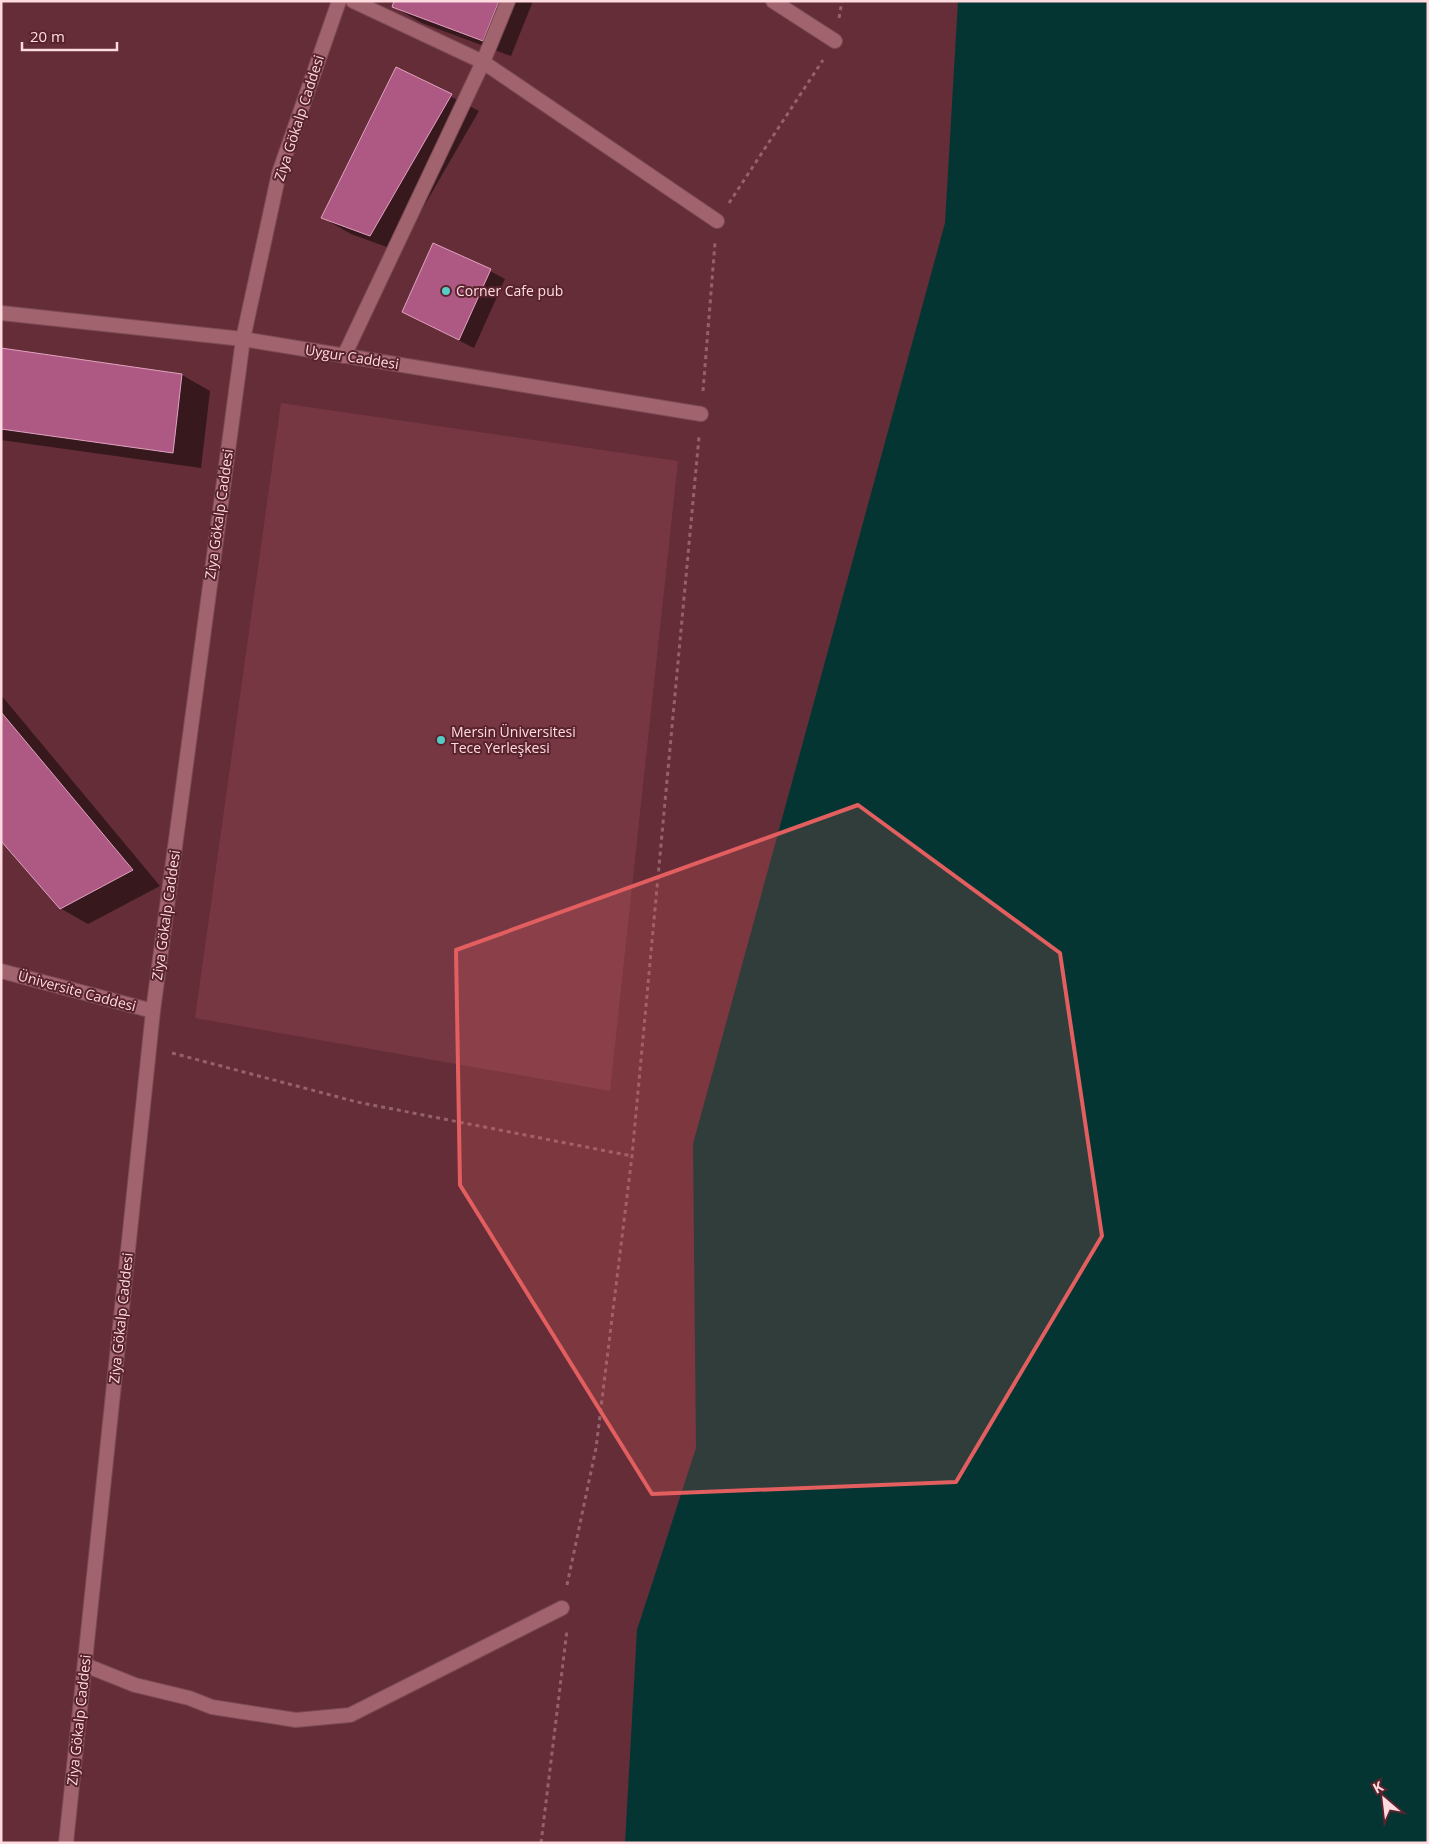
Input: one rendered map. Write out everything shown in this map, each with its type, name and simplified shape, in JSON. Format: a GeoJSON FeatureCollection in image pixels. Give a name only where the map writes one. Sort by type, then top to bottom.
{"type":"FeatureCollection","features":[{"type":"Feature","properties":{"kind":"street","name":"Ziya Gökalp Caddesi"},"geometry":{"type":"LineString","coordinates":[[66,1843],[153,1011],[242,339],[279,173],[339,1]]}},
{"type":"Feature","properties":{"kind":"street"},"geometry":{"type":"LineString","coordinates":[[353,1],[483,62],[717,221]]}},
{"type":"Feature","properties":{"kind":"street"},"geometry":{"type":"LineString","coordinates":[[344,356],[483,62],[508,1]]}},
{"type":"Feature","properties":{"kind":"street"},"geometry":{"type":"LineString","coordinates":[[774,1],[836,41]]}},
{"type":"Feature","properties":{"kind":"street","name":"Uygur Caddesi"},"geometry":{"type":"LineString","coordinates":[[1,313],[242,339],[701,414]]}},
{"type":"Feature","properties":{"kind":"street","name":"Üniversite Caddesi"},"geometry":{"type":"LineString","coordinates":[[1,970],[153,1011]]}},
{"type":"Feature","properties":{"kind":"street"},"geometry":{"type":"LineString","coordinates":[[85,1665],[136,1685],[189,1698],[212,1707],[296,1720],[350,1715],[562,1608]]}},
{"type":"Feature","properties":{"kind":"path"},"geometry":{"type":"LineString","coordinates":[[541,1843],[568,1633],[562,1608],[596,1448],[632,1156],[701,414],[717,221],[836,41],[842,1]]}},
{"type":"Feature","properties":{"kind":"path"},"geometry":{"type":"LineString","coordinates":[[149,1047],[357,1102],[632,1156]]}},
{"type":"Feature","properties":{"kind":"highlighted area"},"geometry":{"type":"Polygon","coordinates":[[[858,805],[1060,953],[1102,1236],[956,1482],[652,1494],[460,1185],[456,950],[858,805]]]}},
{"type":"Feature","properties":{"kind":"shaded area","name":"Mersin Üniversitesi Tece Yerleşkesi"},"geometry":{"type":"Polygon","coordinates":[[[281,403],[678,461],[610,1091],[195,1018],[281,403]]]}},
{"type":"Feature","properties":{"kind":"water"},"geometry":{"type":"Polygon","coordinates":[[[958,1],[1428,1],[1428,1843],[625,1843],[637,1630],[696,1448],[693,1144],[945,223],[958,1]]]}},
{"type":"Feature","properties":{"kind":"building"},"geometry":{"type":"Polygon","coordinates":[[[394,1],[499,1],[483,41],[392,7],[394,1]]]}},
{"type":"Feature","properties":{"kind":"building"},"geometry":{"type":"Polygon","coordinates":[[[396,67],[452,94],[370,236],[321,218],[396,67]]]}},
{"type":"Feature","properties":{"kind":"building","name":"Corner Cafe pub"},"geometry":{"type":"Polygon","coordinates":[[[433,243],[491,269],[459,340],[402,312],[433,243]]]}},
{"type":"Feature","properties":{"kind":"building"},"geometry":{"type":"Polygon","coordinates":[[[1,348],[182,374],[173,453],[1,429],[1,348]]]}},
{"type":"Feature","properties":{"kind":"building"},"geometry":{"type":"Polygon","coordinates":[[[1,712],[133,870],[60,909],[1,841],[1,712]]]}},
{"type":"Feature","properties":{"kind":"place","name":"Corner Cafe pub"},"geometry":{"type":"Point","coordinates":[446,291]}},
{"type":"Feature","properties":{"kind":"place","name":"Mersin Üniversitesi Tece Yerleşkesi"},"geometry":{"type":"Point","coordinates":[441,740]}}]}
